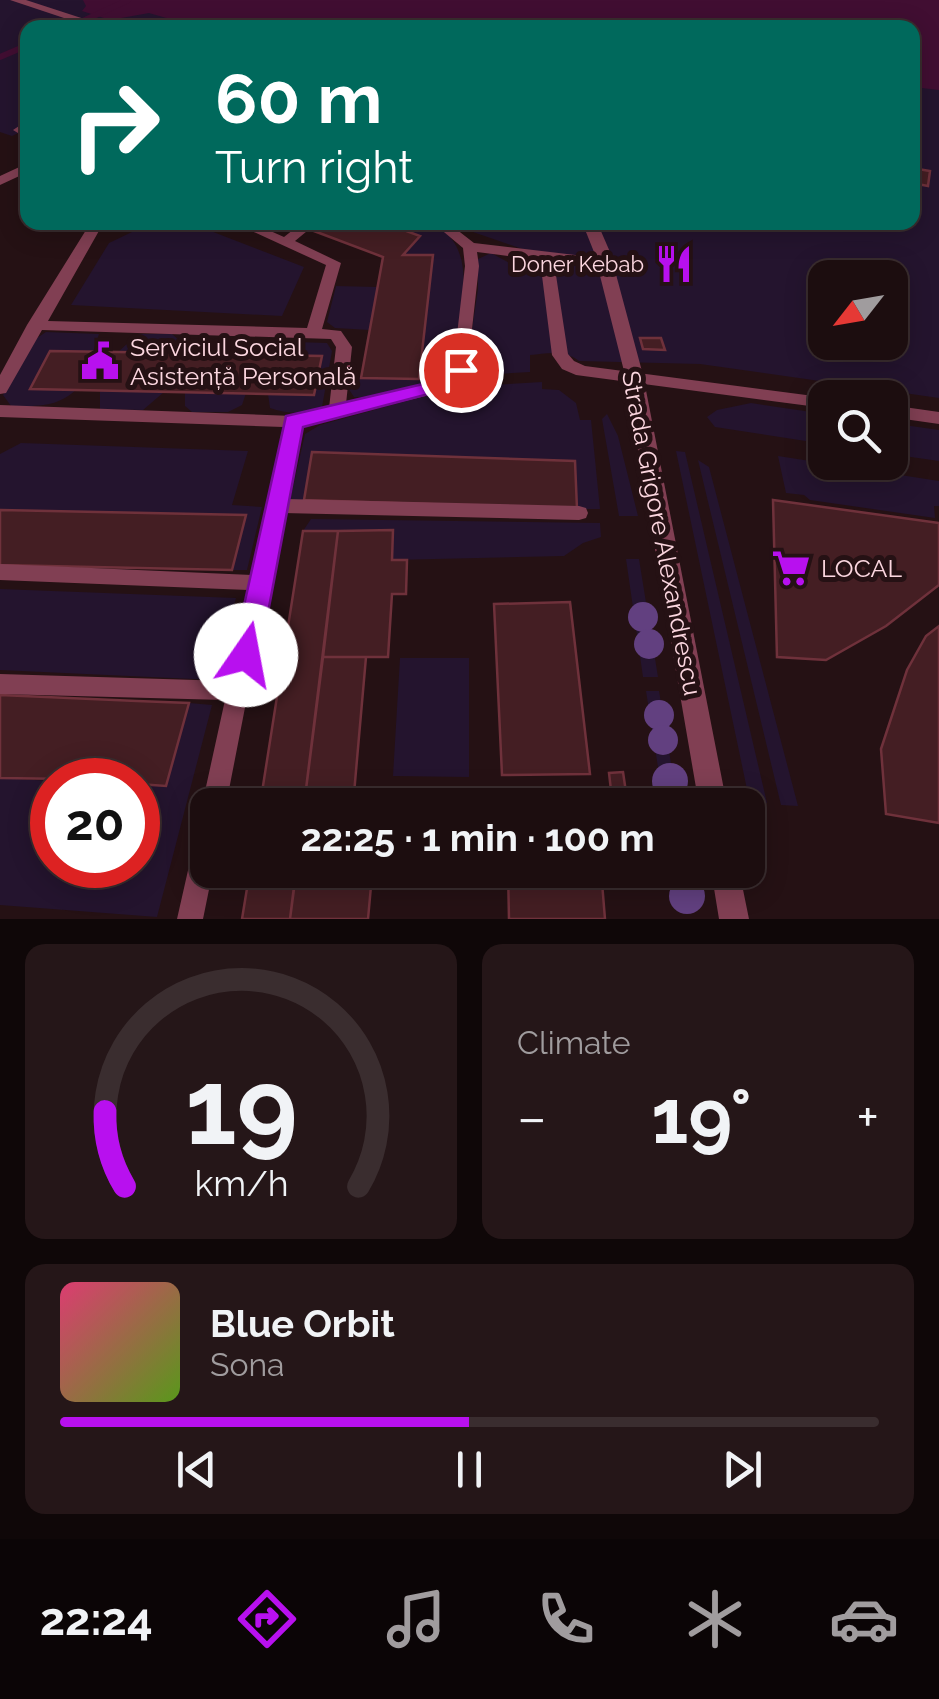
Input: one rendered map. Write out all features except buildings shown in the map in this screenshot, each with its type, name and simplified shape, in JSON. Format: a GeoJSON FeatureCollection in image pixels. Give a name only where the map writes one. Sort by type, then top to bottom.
{"type":"FeatureCollection","features":[{"type":"Feature","properties":{"kind":"street"},"geometry":{"type":"LineString","coordinates":[[15,0],[82,20]]}},
{"type":"Feature","properties":{"kind":"street","name":"Strada Grigore Alexandrescu"},"geometry":{"type":"LineString","coordinates":[[593,230],[634,376],[711,788]]}},
{"type":"Feature","properties":{"kind":"street"},"geometry":{"type":"LineString","coordinates":[[728,888],[734,919]]}},
{"type":"Feature","properties":{"kind":"lane"},"geometry":{"type":"LineString","coordinates":[[0,389],[93,230]]}},
{"type":"Feature","properties":{"kind":"lane"},"geometry":{"type":"LineString","coordinates":[[257,230],[334,263],[313,333]]}},
{"type":"Feature","properties":{"kind":"lane"},"geometry":{"type":"LineString","coordinates":[[286,242],[302,230]]}},
{"type":"Feature","properties":{"kind":"lane"},"geometry":{"type":"LineString","coordinates":[[448,230],[470,247],[604,262]]}},
{"type":"Feature","properties":{"kind":"lane"},"geometry":{"type":"LineString","coordinates":[[0,411],[294,422],[452,381],[461,370],[472,266],[470,247]]}},
{"type":"Feature","properties":{"kind":"lane"},"geometry":{"type":"LineString","coordinates":[[546,257],[563,361],[582,371],[808,400]]}},
{"type":"Feature","properties":{"kind":"lane"},"geometry":{"type":"LineString","coordinates":[[35,324],[336,334],[344,347],[337,412]]}},
{"type":"Feature","properties":{"kind":"lane"},"geometry":{"type":"LineString","coordinates":[[908,414],[939,418]]}},
{"type":"Feature","properties":{"kind":"lane"},"geometry":{"type":"LineString","coordinates":[[218,788],[294,422]]}},
{"type":"Feature","properties":{"kind":"lane"},"geometry":{"type":"LineString","coordinates":[[277,506],[579,514]]}},
{"type":"Feature","properties":{"kind":"lane"},"geometry":{"type":"LineString","coordinates":[[0,572],[262,583]]}},
{"type":"Feature","properties":{"kind":"lane"},"geometry":{"type":"LineString","coordinates":[[0,684],[238,691]]}},
{"type":"Feature","properties":{"kind":"lane"},"geometry":{"type":"LineString","coordinates":[[190,919],[197,888]]}},
{"type":"Feature","properties":{"kind":"shaded area"},"geometry":{"type":"Polygon","coordinates":[[[0,0],[939,0],[939,398],[908,394],[908,380],[812,380],[700,364],[579,361],[554,353],[530,355],[530,372],[465,376],[478,289],[478,259],[491,253],[530,274],[528,251],[467,230],[920,230],[920,20],[20,20],[20,132],[12,136],[0,132],[0,0]]]}},
{"type":"Feature","properties":{"kind":"shaded area"},"geometry":{"type":"Polygon","coordinates":[[[83,0],[939,0],[939,90],[920,88],[920,20],[173,20],[149,13],[110,20],[82,11],[86,6],[83,0]]]}},
{"type":"Feature","properties":{"kind":"shaded area"},"geometry":{"type":"Polygon","coordinates":[[[136,230],[208,230],[304,267],[282,316],[71,305],[109,243],[136,230]]]}},
{"type":"Feature","properties":{"kind":"shaded area"},"geometry":{"type":"Polygon","coordinates":[[[402,230],[441,230],[458,249],[463,267],[462,309],[450,368],[405,391],[354,397],[346,385],[348,377],[419,379],[432,255],[403,255],[419,236],[402,230]]]}},
{"type":"Feature","properties":{"kind":"shaded area"},"geometry":{"type":"Polygon","coordinates":[[[336,286],[377,287],[370,330],[335,328],[327,322],[336,286]]]}},
{"type":"Feature","properties":{"kind":"shaded area"},"geometry":{"type":"Polygon","coordinates":[[[46,332],[99,334],[93,352],[50,351],[30,389],[76,390],[53,403],[11,406],[3,395],[34,340],[46,332]]]}},
{"type":"Feature","properties":{"kind":"shaded area"},"geometry":{"type":"Polygon","coordinates":[[[138,334],[172,334],[180,341],[177,353],[118,352],[138,334]]]}},
{"type":"Feature","properties":{"kind":"shaded area"},"geometry":{"type":"Polygon","coordinates":[[[263,341],[327,343],[332,351],[322,407],[296,413],[270,408],[268,394],[314,394],[322,356],[259,355],[263,341]]]}},
{"type":"Feature","properties":{"kind":"shaded area"},"geometry":{"type":"Polygon","coordinates":[[[542,382],[542,389],[559,390],[576,403],[580,420],[591,420],[600,509],[577,509],[575,462],[312,452],[304,500],[290,500],[305,434],[320,425],[457,387],[542,382]]]}},
{"type":"Feature","properties":{"kind":"shaded area"},"geometry":{"type":"Polygon","coordinates":[[[100,390],[164,392],[143,410],[100,409],[100,390]]]}},
{"type":"Feature","properties":{"kind":"shaded area"},"geometry":{"type":"Polygon","coordinates":[[[185,392],[246,393],[242,405],[228,412],[192,412],[185,406],[185,392]]]}},
{"type":"Feature","properties":{"kind":"shaded area"},"geometry":{"type":"Polygon","coordinates":[[[751,403],[808,411],[808,441],[715,427],[707,417],[717,410],[751,403]]]}},
{"type":"Feature","properties":{"kind":"shaded area"},"geometry":{"type":"Polygon","coordinates":[[[607,414],[618,436],[638,516],[619,516],[602,419],[607,414]]]}},
{"type":"Feature","properties":{"kind":"shaded area"},"geometry":{"type":"Polygon","coordinates":[[[908,426],[939,430],[939,461],[908,457],[908,426]]]}},
{"type":"Feature","properties":{"kind":"shaded area"},"geometry":{"type":"Polygon","coordinates":[[[21,443],[248,451],[232,505],[262,507],[247,570],[232,570],[245,515],[0,510],[0,454],[21,443]]]}},
{"type":"Feature","properties":{"kind":"shaded area"},"geometry":{"type":"Polygon","coordinates":[[[676,451],[685,452],[763,788],[747,788],[676,451]]]}},
{"type":"Feature","properties":{"kind":"shaded area"},"geometry":{"type":"Polygon","coordinates":[[[778,456],[808,461],[808,480],[908,480],[908,476],[939,481],[939,506],[934,506],[935,518],[786,493],[778,456]]]}},
{"type":"Feature","properties":{"kind":"shaded area"},"geometry":{"type":"Polygon","coordinates":[[[698,460],[709,467],[798,806],[781,805],[698,460]]]}},
{"type":"Feature","properties":{"kind":"shaded area"},"geometry":{"type":"Polygon","coordinates":[[[311,519],[600,523],[601,537],[564,556],[392,560],[393,530],[303,531],[311,519]]]}},
{"type":"Feature","properties":{"kind":"shaded area"},"geometry":{"type":"Polygon","coordinates":[[[626,559],[639,559],[658,677],[643,677],[626,559]]]}},
{"type":"Feature","properties":{"kind":"shaded area"},"geometry":{"type":"Polygon","coordinates":[[[0,589],[236,598],[215,680],[0,670],[0,589]]]}},
{"type":"Feature","properties":{"kind":"shaded area"},"geometry":{"type":"Polygon","coordinates":[[[400,658],[469,658],[469,777],[393,776],[400,658]]]}},
{"type":"Feature","properties":{"kind":"shaded area"},"geometry":{"type":"Polygon","coordinates":[[[646,691],[659,691],[675,788],[661,788],[646,691]]]}},
{"type":"Feature","properties":{"kind":"shaded area"},"geometry":{"type":"Polygon","coordinates":[[[189,703],[212,705],[157,917],[0,905],[0,778],[30,780],[30,888],[160,888],[160,785],[166,785],[189,703]]]}},
{"type":"Feature","properties":{"kind":"waterway"},"geometry":{"type":"LineString","coordinates":[[85,20],[128,0]]}},
{"type":"Feature","properties":{"kind":"waterway"},"geometry":{"type":"LineString","coordinates":[[0,57],[20,48]]}},
{"type":"Feature","properties":{"kind":"place","name":"Doner Kebab"},"geometry":{"type":"Point","coordinates":[674,264]}},
{"type":"Feature","properties":{"kind":"place","name":"Serviciul Social Asistență Personală"},"geometry":{"type":"Point","coordinates":[100,361]}},
{"type":"Feature","properties":{"kind":"place","name":"LOCAL"},"geometry":{"type":"Point","coordinates":[791,568]}},
{"type":"Feature","properties":{"kind":"route"},"geometry":{"type":"LineString","coordinates":[[246,655],[294,422],[428,390],[452,381],[461,370]]}}]}
